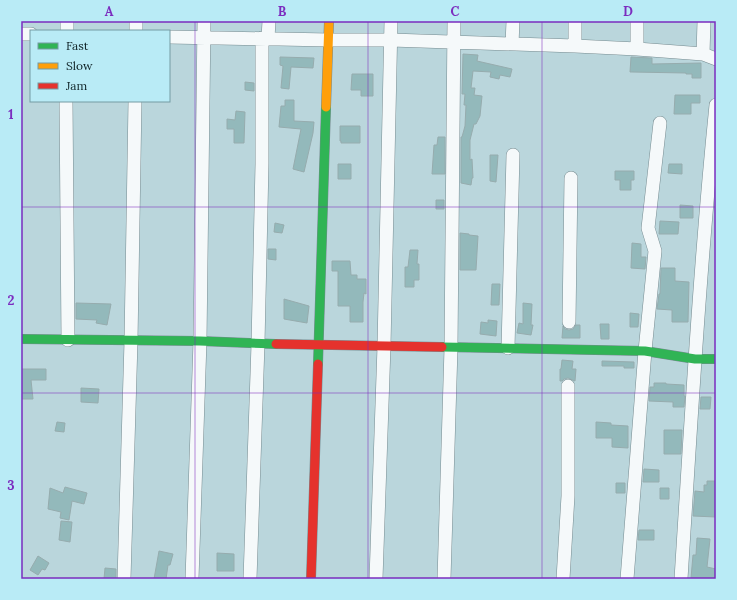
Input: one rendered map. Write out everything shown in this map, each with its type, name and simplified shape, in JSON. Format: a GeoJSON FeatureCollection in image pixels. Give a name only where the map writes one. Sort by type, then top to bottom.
{"type":"FeatureCollection","features":[{"type":"Feature","properties":{"kind":"street"},"geometry":{"type":"LineString","coordinates":[[192,579],[200,341],[204,21]]}},
{"type":"Feature","properties":{"kind":"street"},"geometry":{"type":"LineString","coordinates":[[250,579],[258,344],[265,38],[268,21]]}},
{"type":"Feature","properties":{"kind":"street"},"geometry":{"type":"LineString","coordinates":[[311,579],[329,21]]}},
{"type":"Feature","properties":{"kind":"street"},"geometry":{"type":"LineString","coordinates":[[376,579],[384,346],[391,21]]}},
{"type":"Feature","properties":{"kind":"street"},"geometry":{"type":"LineString","coordinates":[[444,579],[451,348],[454,21]]}},
{"type":"Feature","properties":{"kind":"street"},"geometry":{"type":"LineString","coordinates":[[512,44],[513,21]]}},
{"type":"Feature","properties":{"kind":"street"},"geometry":{"type":"LineString","coordinates":[[575,21],[575,46]]}},
{"type":"Feature","properties":{"kind":"street"},"geometry":{"type":"LineString","coordinates":[[637,21],[637,49]]}},
{"type":"Feature","properties":{"kind":"street"},"geometry":{"type":"LineString","coordinates":[[703,54],[704,21]]}},
{"type":"Feature","properties":{"kind":"street"},"geometry":{"type":"LineString","coordinates":[[170,37],[454,41],[637,49],[703,54],[716,59]]}},
{"type":"Feature","properties":{"kind":"street"},"geometry":{"type":"LineString","coordinates":[[66,102],[68,340]]}},
{"type":"Feature","properties":{"kind":"street"},"geometry":{"type":"LineString","coordinates":[[124,579],[131,341],[135,102]]}},
{"type":"Feature","properties":{"kind":"street"},"geometry":{"type":"LineString","coordinates":[[681,579],[695,359],[716,105]]}},
{"type":"Feature","properties":{"kind":"street"},"geometry":{"type":"LineString","coordinates":[[627,579],[654,252],[648,228],[660,123]]}},
{"type":"Feature","properties":{"kind":"street"},"geometry":{"type":"LineString","coordinates":[[508,348],[513,155]]}},
{"type":"Feature","properties":{"kind":"street"},"geometry":{"type":"LineString","coordinates":[[570,178],[570,322]]}},
{"type":"Feature","properties":{"kind":"street"},"geometry":{"type":"LineString","coordinates":[[21,339],[200,341],[258,344],[645,351],[695,359],[716,358]]}},
{"type":"Feature","properties":{"kind":"street"},"geometry":{"type":"LineString","coordinates":[[563,579],[568,496],[568,386]]}},
{"type":"Feature","properties":{"kind":"building"},"geometry":{"type":"Polygon","coordinates":[[[463,54],[478,55],[477,61],[512,69],[510,77],[500,75],[499,79],[490,77],[491,72],[473,71],[471,88],[475,88],[474,95],[482,96],[480,116],[476,124],[474,124],[470,140],[470,160],[472,159],[473,178],[471,185],[461,183],[461,137],[465,126],[466,105],[464,105],[465,94],[462,94],[463,54]]]}},
{"type":"Feature","properties":{"kind":"building"},"geometry":{"type":"Polygon","coordinates":[[[280,57],[314,58],[313,68],[291,67],[289,89],[281,88],[283,66],[280,65],[280,57]]]}},
{"type":"Feature","properties":{"kind":"building"},"geometry":{"type":"Polygon","coordinates":[[[631,57],[652,58],[652,64],[701,63],[701,78],[692,78],[692,74],[686,73],[630,72],[631,57]]]}},
{"type":"Feature","properties":{"kind":"building"},"geometry":{"type":"Polygon","coordinates":[[[352,74],[373,74],[373,96],[361,96],[361,90],[351,90],[352,74]]]}},
{"type":"Feature","properties":{"kind":"building"},"geometry":{"type":"Polygon","coordinates":[[[245,82],[254,83],[254,91],[245,90],[245,82]]]}},
{"type":"Feature","properties":{"kind":"building"},"geometry":{"type":"Polygon","coordinates":[[[675,95],[700,95],[700,103],[691,103],[691,114],[674,114],[675,95]]]}},
{"type":"Feature","properties":{"kind":"building"},"geometry":{"type":"Polygon","coordinates":[[[285,100],[294,100],[294,121],[314,122],[304,172],[293,169],[301,129],[279,127],[281,106],[285,106],[285,100]]]}},
{"type":"Feature","properties":{"kind":"building"},"geometry":{"type":"Polygon","coordinates":[[[236,111],[245,112],[244,143],[234,143],[234,129],[227,129],[227,119],[235,120],[236,111]]]}},
{"type":"Feature","properties":{"kind":"building"},"geometry":{"type":"Polygon","coordinates":[[[340,126],[360,126],[360,143],[341,143],[340,126]]]}},
{"type":"Feature","properties":{"kind":"building"},"geometry":{"type":"Polygon","coordinates":[[[438,137],[445,137],[445,174],[432,174],[434,145],[437,145],[438,137]]]}},
{"type":"Feature","properties":{"kind":"building"},"geometry":{"type":"Polygon","coordinates":[[[490,155],[498,155],[496,182],[490,181],[490,155]]]}},
{"type":"Feature","properties":{"kind":"building"},"geometry":{"type":"Polygon","coordinates":[[[338,164],[351,164],[351,179],[338,179],[338,164]]]}},
{"type":"Feature","properties":{"kind":"building"},"geometry":{"type":"Polygon","coordinates":[[[669,164],[682,164],[682,174],[668,173],[669,164]]]}},
{"type":"Feature","properties":{"kind":"building"},"geometry":{"type":"Polygon","coordinates":[[[615,171],[634,171],[634,180],[631,180],[631,190],[620,190],[620,180],[615,180],[615,171]]]}},
{"type":"Feature","properties":{"kind":"building"},"geometry":{"type":"Polygon","coordinates":[[[436,200],[444,200],[444,209],[436,209],[436,200]]]}},
{"type":"Feature","properties":{"kind":"building"},"geometry":{"type":"Polygon","coordinates":[[[680,205],[693,206],[693,218],[680,218],[680,205]]]}},
{"type":"Feature","properties":{"kind":"building"},"geometry":{"type":"Polygon","coordinates":[[[660,221],[679,222],[678,234],[659,234],[660,221]]]}},
{"type":"Feature","properties":{"kind":"building"},"geometry":{"type":"Polygon","coordinates":[[[275,223],[284,225],[282,233],[274,232],[275,223]]]}},
{"type":"Feature","properties":{"kind":"building"},"geometry":{"type":"Polygon","coordinates":[[[460,233],[478,236],[476,270],[460,270],[460,233]]]}},
{"type":"Feature","properties":{"kind":"building"},"geometry":{"type":"Polygon","coordinates":[[[632,243],[641,244],[641,257],[646,257],[645,269],[631,268],[632,243]]]}},
{"type":"Feature","properties":{"kind":"building"},"geometry":{"type":"Polygon","coordinates":[[[268,249],[276,249],[276,260],[268,259],[268,249]]]}},
{"type":"Feature","properties":{"kind":"building"},"geometry":{"type":"Polygon","coordinates":[[[410,250],[418,250],[417,264],[419,264],[419,280],[414,280],[414,287],[405,287],[405,267],[408,267],[410,250]]]}},
{"type":"Feature","properties":{"kind":"building"},"geometry":{"type":"Polygon","coordinates":[[[332,261],[350,261],[351,275],[357,275],[357,279],[366,279],[366,294],[364,293],[363,302],[363,322],[350,322],[350,306],[338,306],[338,271],[332,271],[332,261]]]}},
{"type":"Feature","properties":{"kind":"building"},"geometry":{"type":"Polygon","coordinates":[[[661,268],[675,268],[675,281],[689,282],[688,322],[672,322],[672,310],[657,309],[660,294],[661,268]]]}},
{"type":"Feature","properties":{"kind":"building"},"geometry":{"type":"Polygon","coordinates":[[[492,284],[500,284],[499,305],[491,305],[492,284]]]}},
{"type":"Feature","properties":{"kind":"building"},"geometry":{"type":"Polygon","coordinates":[[[284,299],[309,306],[307,323],[284,319],[284,299]]]}},
{"type":"Feature","properties":{"kind":"building"},"geometry":{"type":"Polygon","coordinates":[[[76,303],[111,304],[107,325],[96,323],[97,320],[76,319],[76,303]]]}},
{"type":"Feature","properties":{"kind":"building"},"geometry":{"type":"Polygon","coordinates":[[[523,303],[532,304],[531,325],[533,325],[531,335],[517,333],[519,323],[523,324],[523,303]]]}},
{"type":"Feature","properties":{"kind":"building"},"geometry":{"type":"Polygon","coordinates":[[[630,313],[639,314],[638,327],[630,327],[630,313]]]}},
{"type":"Feature","properties":{"kind":"building"},"geometry":{"type":"Polygon","coordinates":[[[488,320],[497,321],[496,336],[480,334],[481,322],[488,323],[488,320]]]}},
{"type":"Feature","properties":{"kind":"building"},"geometry":{"type":"Polygon","coordinates":[[[600,324],[609,324],[609,339],[601,339],[600,324]]]}},
{"type":"Feature","properties":{"kind":"building"},"geometry":{"type":"Polygon","coordinates":[[[576,325],[580,325],[580,338],[562,338],[563,326],[565,329],[569,330],[573,329],[576,325]]]}},
{"type":"Feature","properties":{"kind":"building"},"geometry":{"type":"Polygon","coordinates":[[[562,360],[573,361],[572,369],[576,369],[575,381],[568,378],[560,381],[562,360]]]}},
{"type":"Feature","properties":{"kind":"building"},"geometry":{"type":"Polygon","coordinates":[[[602,361],[634,362],[634,368],[624,368],[624,366],[602,366],[602,361]]]}},
{"type":"Feature","properties":{"kind":"building"},"geometry":{"type":"Polygon","coordinates":[[[21,369],[46,369],[46,380],[31,380],[33,399],[21,399],[21,369]]]}},
{"type":"Feature","properties":{"kind":"building"},"geometry":{"type":"Polygon","coordinates":[[[654,383],[684,385],[684,407],[673,407],[673,402],[649,401],[650,387],[654,387],[654,383]]]}},
{"type":"Feature","properties":{"kind":"building"},"geometry":{"type":"Polygon","coordinates":[[[81,388],[99,389],[98,403],[81,402],[81,388]]]}},
{"type":"Feature","properties":{"kind":"building"},"geometry":{"type":"Polygon","coordinates":[[[701,397],[711,397],[710,409],[700,409],[701,397]]]}},
{"type":"Feature","properties":{"kind":"building"},"geometry":{"type":"Polygon","coordinates":[[[57,422],[65,423],[64,432],[55,431],[57,422]]]}},
{"type":"Feature","properties":{"kind":"building"},"geometry":{"type":"Polygon","coordinates":[[[596,422],[628,426],[628,448],[612,447],[612,438],[596,438],[596,422]]]}},
{"type":"Feature","properties":{"kind":"building"},"geometry":{"type":"Polygon","coordinates":[[[664,430],[682,430],[681,454],[664,454],[664,430]]]}},
{"type":"Feature","properties":{"kind":"building"},"geometry":{"type":"Polygon","coordinates":[[[644,469],[659,470],[659,482],[643,482],[644,469]]]}},
{"type":"Feature","properties":{"kind":"building"},"geometry":{"type":"Polygon","coordinates":[[[707,481],[716,481],[716,517],[693,516],[695,491],[704,492],[704,485],[707,485],[707,481]]]}},
{"type":"Feature","properties":{"kind":"building"},"geometry":{"type":"Polygon","coordinates":[[[616,483],[625,483],[625,493],[616,493],[616,483]]]}},
{"type":"Feature","properties":{"kind":"building"},"geometry":{"type":"Polygon","coordinates":[[[65,487],[87,493],[84,504],[72,501],[69,520],[60,518],[61,512],[48,509],[50,488],[63,493],[65,487]]]}},
{"type":"Feature","properties":{"kind":"building"},"geometry":{"type":"Polygon","coordinates":[[[660,488],[669,488],[669,499],[660,499],[660,488]]]}},
{"type":"Feature","properties":{"kind":"building"},"geometry":{"type":"Polygon","coordinates":[[[61,521],[72,522],[70,542],[59,540],[61,521]]]}},
{"type":"Feature","properties":{"kind":"building"},"geometry":{"type":"Polygon","coordinates":[[[639,530],[654,530],[654,540],[638,540],[639,530]]]}},
{"type":"Feature","properties":{"kind":"building"},"geometry":{"type":"Polygon","coordinates":[[[697,538],[710,539],[707,567],[716,569],[716,579],[691,578],[693,555],[696,555],[697,538]]]}},
{"type":"Feature","properties":{"kind":"building"},"geometry":{"type":"Polygon","coordinates":[[[159,551],[173,554],[170,565],[168,565],[166,579],[154,579],[159,551]]]}},
{"type":"Feature","properties":{"kind":"building"},"geometry":{"type":"Polygon","coordinates":[[[217,553],[234,554],[234,571],[217,571],[217,553]]]}},
{"type":"Feature","properties":{"kind":"building"},"geometry":{"type":"Polygon","coordinates":[[[38,556],[49,563],[45,570],[42,569],[38,575],[30,570],[38,556]]]}},
{"type":"Feature","properties":{"kind":"building"},"geometry":{"type":"Polygon","coordinates":[[[105,568],[116,569],[116,579],[104,579],[105,568]]]}},
{"type":"Feature","properties":{"kind":"traffic: fast"},"geometry":{"type":"LineString","coordinates":[[318,364],[326,107]]}},
{"type":"Feature","properties":{"kind":"traffic: fast"},"geometry":{"type":"LineString","coordinates":[[21,339],[200,341],[276,344]]}},
{"type":"Feature","properties":{"kind":"traffic: fast"},"geometry":{"type":"LineString","coordinates":[[442,347],[645,351],[695,359],[716,359]]}},
{"type":"Feature","properties":{"kind":"traffic: slow"},"geometry":{"type":"LineString","coordinates":[[326,107],[329,21]]}},
{"type":"Feature","properties":{"kind":"traffic: jam"},"geometry":{"type":"LineString","coordinates":[[276,344],[442,347]]}},
{"type":"Feature","properties":{"kind":"traffic: jam"},"geometry":{"type":"LineString","coordinates":[[311,579],[318,364]]}}]}
